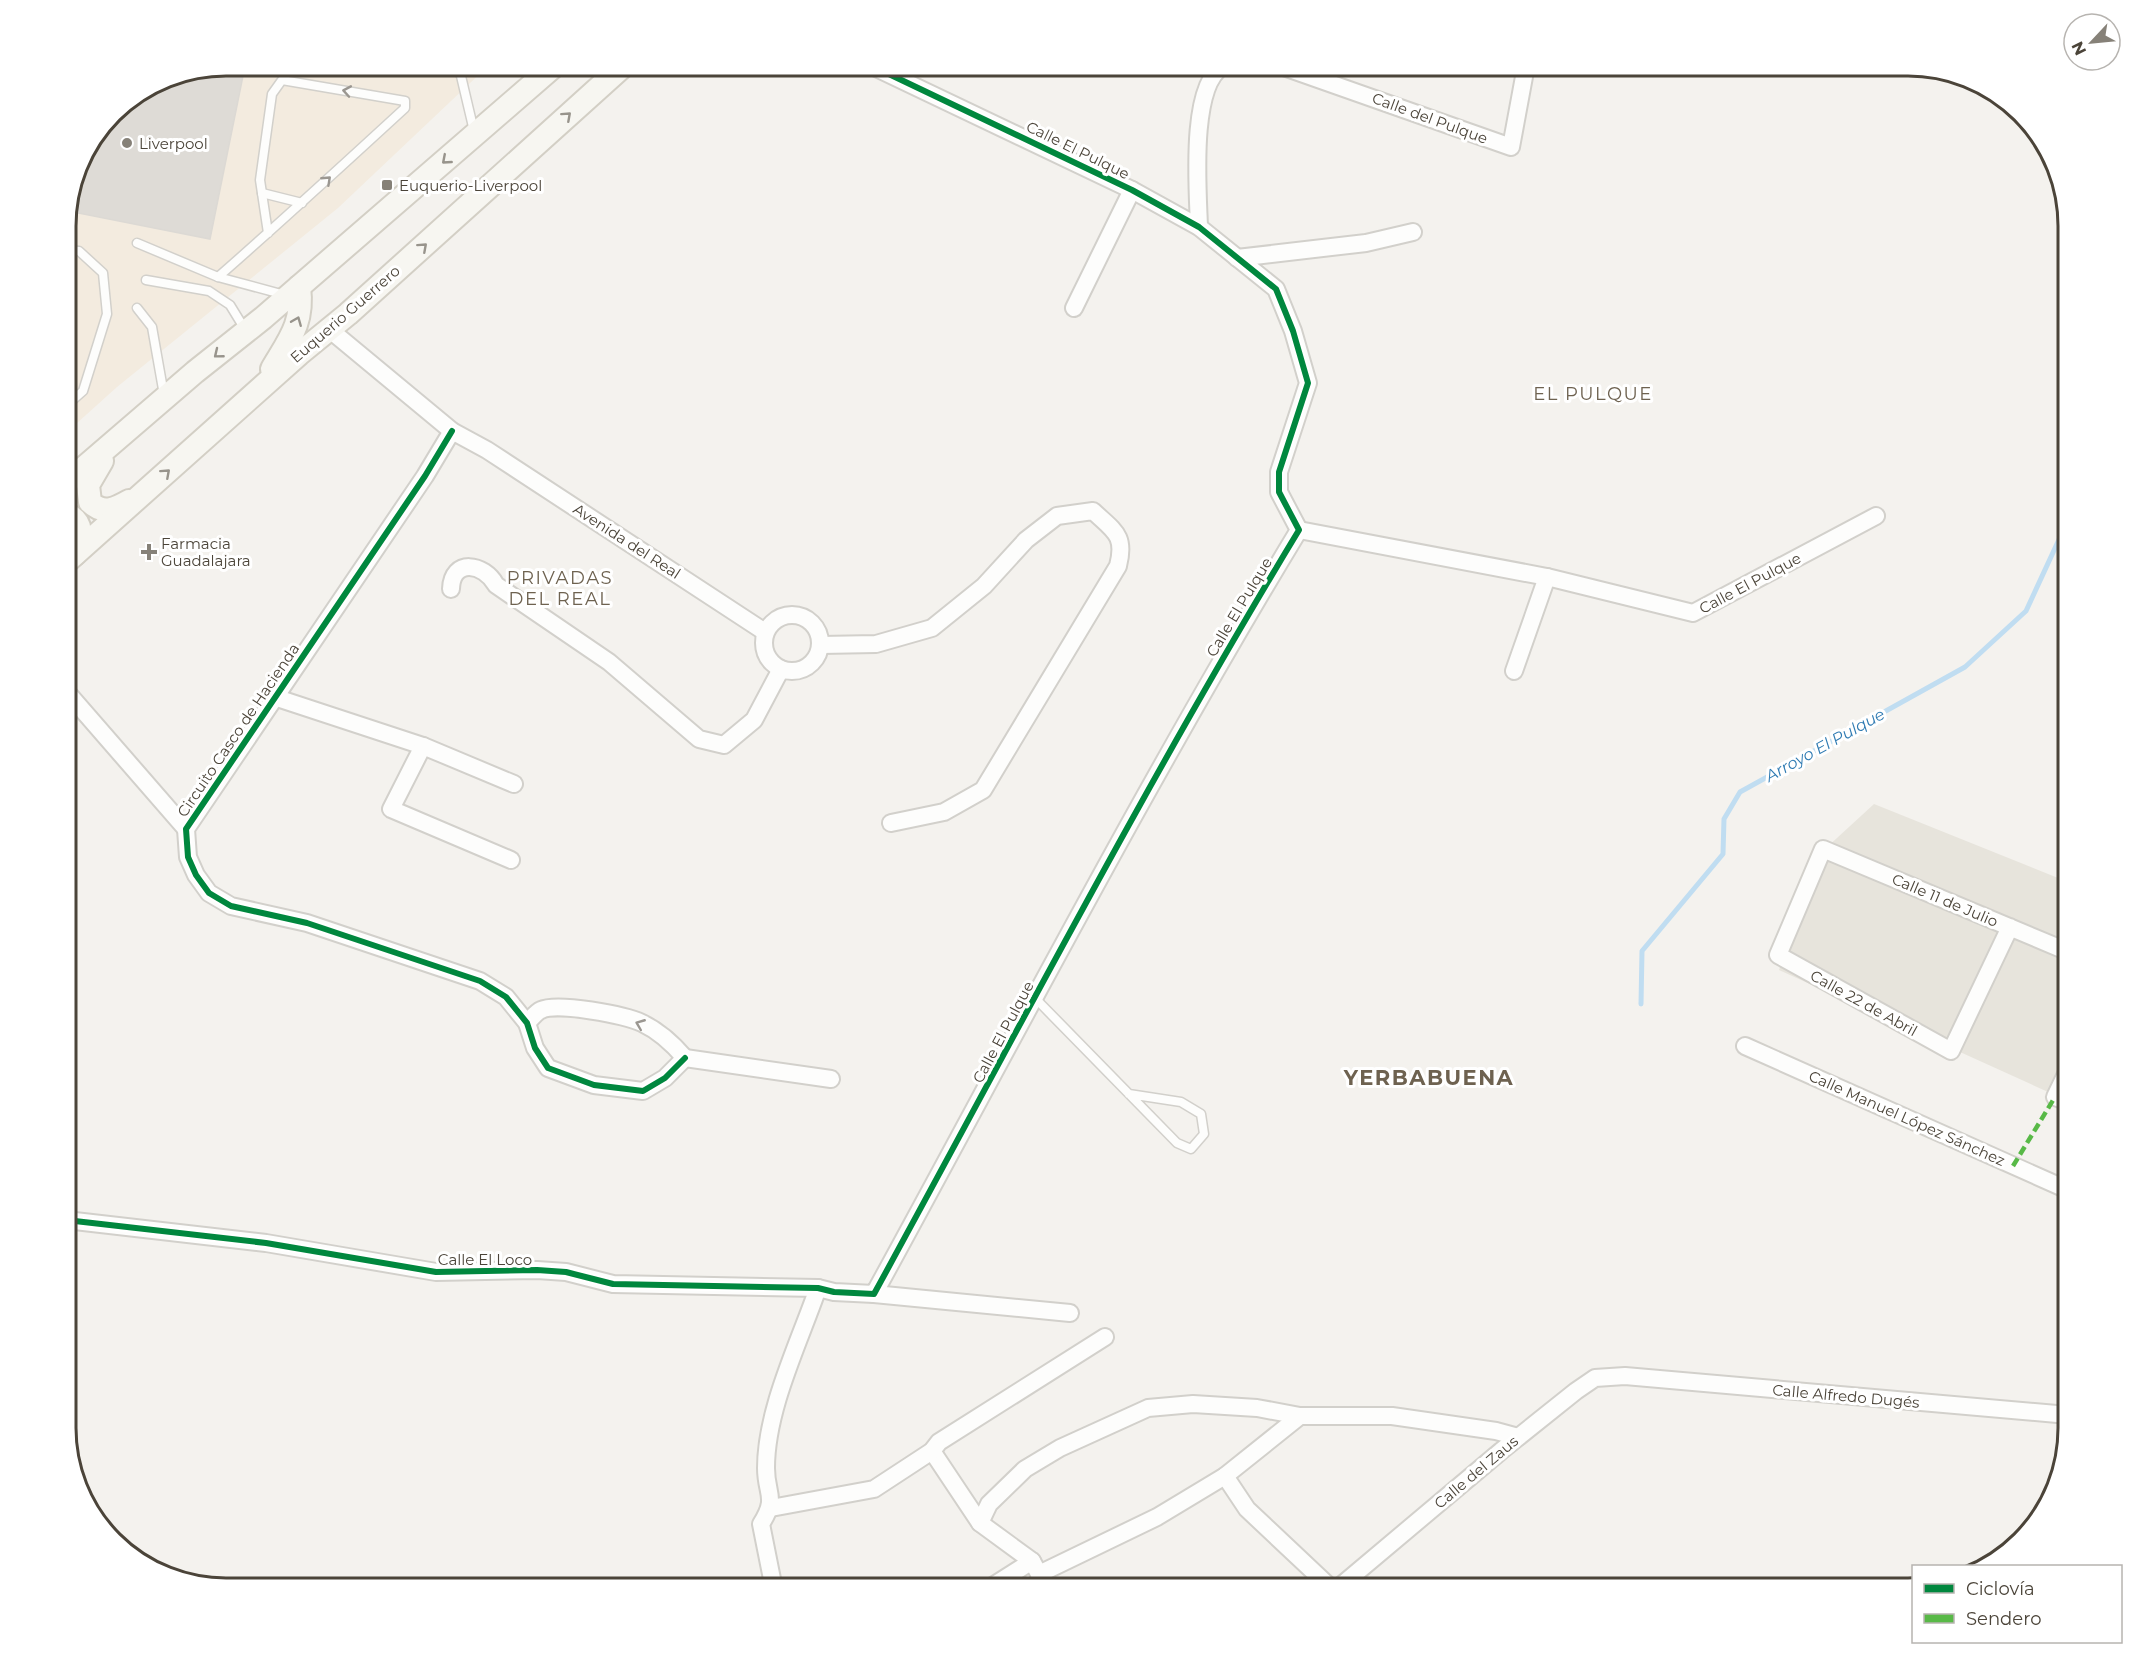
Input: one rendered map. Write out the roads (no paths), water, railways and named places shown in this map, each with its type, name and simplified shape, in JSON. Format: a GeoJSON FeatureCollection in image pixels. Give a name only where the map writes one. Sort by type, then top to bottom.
{"type":"FeatureCollection","features":[{"type":"Feature","properties":{"kind":"main road"},"geometry":{"type":"LineString","coordinates":[[77,474],[293,292],[542,77]]}},
{"type":"Feature","properties":{"kind":"main road","name":"Euquerio Guerrero"},"geometry":{"type":"LineString","coordinates":[[77,553],[611,77]]}},
{"type":"Feature","properties":{"kind":"main road"},"geometry":{"type":"LineString","coordinates":[[260,388],[290,339],[302,309],[293,292]]}},
{"type":"Feature","properties":{"kind":"main road"},"geometry":{"type":"LineString","coordinates":[[113,444],[87,485],[90,502],[101,510],[112,510],[141,495]]}},
{"type":"Feature","properties":{"kind":"main road"},"geometry":{"type":"LineString","coordinates":[[77,522],[82,534],[77,545]]}},
{"type":"Feature","properties":{"kind":"street"},"geometry":{"type":"LineString","coordinates":[[1199,227],[1196,145],[1207,90],[1212,76]]}},
{"type":"Feature","properties":{"kind":"street","name":"Calle del Pulque"},"geometry":{"type":"LineString","coordinates":[[1310,76],[1511,147],[1524,76]]}},
{"type":"Feature","properties":{"kind":"street","name":"Calle El Pulque"},"geometry":{"type":"LineString","coordinates":[[894,77],[1132,190],[1199,227],[1276,289],[1293,331],[1308,383],[1279,472],[1279,492],[1299,530]]}},
{"type":"Feature","properties":{"kind":"street"},"geometry":{"type":"LineString","coordinates":[[1074,308],[1132,190]]}},
{"type":"Feature","properties":{"kind":"street"},"geometry":{"type":"LineString","coordinates":[[1237,258],[1366,243],[1413,231]]}},
{"type":"Feature","properties":{"kind":"street","name":"Avenida del Real"},"geometry":{"type":"LineString","coordinates":[[329,329],[452,431],[487,450],[765,632]]}},
{"type":"Feature","properties":{"kind":"street","name":"Circuito Casco de Hacienda"},"geometry":{"type":"LineString","coordinates":[[452,431],[425,476],[186,829],[188,856],[196,875],[209,893],[231,906],[307,923],[480,981],[506,998],[527,1023]]}},
{"type":"Feature","properties":{"kind":"street"},"geometry":{"type":"LineString","coordinates":[[820,645],[876,644],[932,628],[984,586],[1026,540],[1057,516],[1093,511],[1119,535],[1122,551],[1118,566],[983,790],[944,812],[891,822]]}},
{"type":"Feature","properties":{"kind":"street","name":"Calle El Pulque"},"geometry":{"type":"LineString","coordinates":[[1299,530],[1547,577],[1693,613],[1876,516]]}},
{"type":"Feature","properties":{"kind":"street","name":"Calle El Pulque"},"geometry":{"type":"LineString","coordinates":[[874,1293],[1035,998],[1103,868],[1227,649],[1299,530]]}},
{"type":"Feature","properties":{"kind":"street"},"geometry":{"type":"LineString","coordinates":[[451,589],[452,579],[460,570],[472,567],[482,569],[496,585],[609,662],[699,739],[724,745],[754,720],[782,669]]}},
{"type":"Feature","properties":{"kind":"street"},"geometry":{"type":"LineString","coordinates":[[1514,671],[1547,577]]}},
{"type":"Feature","properties":{"kind":"street"},"geometry":{"type":"LineString","coordinates":[[790,614],[806,618],[817,629],[820,645],[817,658],[807,667],[795,671],[782,669],[770,660],[764,647],[765,632],[775,620],[790,614]]}},
{"type":"Feature","properties":{"kind":"street"},"geometry":{"type":"LineString","coordinates":[[274,697],[423,746],[514,784]]}},
{"type":"Feature","properties":{"kind":"street"},"geometry":{"type":"LineString","coordinates":[[77,704],[186,829]]}},
{"type":"Feature","properties":{"kind":"street"},"geometry":{"type":"LineString","coordinates":[[423,746],[391,809],[511,860]]}},
{"type":"Feature","properties":{"kind":"street","name":"Calle 11 de Julio"},"geometry":{"type":"LineString","coordinates":[[1778,955],[1823,849],[2058,947]]}},
{"type":"Feature","properties":{"kind":"street","name":"Calle 22 de Abril"},"geometry":{"type":"LineString","coordinates":[[1778,955],[1951,1051],[2010,927]]}},
{"type":"Feature","properties":{"kind":"street"},"geometry":{"type":"LineString","coordinates":[[685,1058],[665,1078],[643,1091],[594,1085],[548,1068],[535,1048],[527,1023],[539,1010],[556,1006],[592,1011],[641,1022],[672,1042],[685,1058],[831,1079]]}},
{"type":"Feature","properties":{"kind":"street","name":"Calle Manuel López Sánchez"},"geometry":{"type":"LineString","coordinates":[[1745,1046],[2058,1186]]}},
{"type":"Feature","properties":{"kind":"street","name":"Calle El Loco"},"geometry":{"type":"LineString","coordinates":[[77,1221],[266,1242],[436,1272],[537,1270],[566,1272],[613,1284],[826,1290]]}},
{"type":"Feature","properties":{"kind":"street"},"geometry":{"type":"LineString","coordinates":[[772,1578],[761,1524],[771,1508],[766,1468],[771,1420],[826,1290],[1070,1313]]}},
{"type":"Feature","properties":{"kind":"street"},"geometry":{"type":"LineString","coordinates":[[771,1508],[874,1489],[932,1451],[939,1442],[1105,1337]]}},
{"type":"Feature","properties":{"kind":"street","name":"Calle Alfredo Dugés"},"geometry":{"type":"LineString","coordinates":[[1624,1376],[2058,1414]]}},
{"type":"Feature","properties":{"kind":"street","name":"Calle del Zaus"},"geometry":{"type":"LineString","coordinates":[[1350,1578],[1518,1437],[1595,1378],[1624,1376]]}},
{"type":"Feature","properties":{"kind":"street"},"geometry":{"type":"LineString","coordinates":[[980,1523],[989,1504],[1025,1469],[1060,1448],[1148,1408],[1193,1404],[1257,1408],[1300,1416],[1392,1416],[1496,1431],[1518,1437]]}},
{"type":"Feature","properties":{"kind":"street"},"geometry":{"type":"LineString","coordinates":[[932,1451],[980,1523],[1039,1575],[1157,1517],[1225,1476],[1300,1416]]}},
{"type":"Feature","properties":{"kind":"street"},"geometry":{"type":"LineString","coordinates":[[1225,1476],[1247,1509],[1320,1578]]}},
{"type":"Feature","properties":{"kind":"lane"},"geometry":{"type":"LineString","coordinates":[[461,77],[475,135]]}},
{"type":"Feature","properties":{"kind":"lane"},"geometry":{"type":"LineString","coordinates":[[218,277],[268,233],[302,203],[405,108],[405,101],[282,80],[272,94],[260,180],[268,233]]}},
{"type":"Feature","properties":{"kind":"lane"},"geometry":{"type":"LineString","coordinates":[[262,193],[302,203]]}},
{"type":"Feature","properties":{"kind":"lane"},"geometry":{"type":"LineString","coordinates":[[137,243],[218,277],[293,292]]}},
{"type":"Feature","properties":{"kind":"lane"},"geometry":{"type":"LineString","coordinates":[[77,251],[103,273],[107,314],[83,390],[77,396]]}},
{"type":"Feature","properties":{"kind":"lane"},"geometry":{"type":"LineString","coordinates":[[146,280],[209,291],[230,304],[247,331]]}},
{"type":"Feature","properties":{"kind":"lane"},"geometry":{"type":"LineString","coordinates":[[137,308],[152,327],[165,399]]}},
{"type":"Feature","properties":{"kind":"lane"},"geometry":{"type":"LineString","coordinates":[[1035,998],[1129,1094],[1177,1143],[1191,1149],[1204,1134],[1201,1113],[1181,1102],[1129,1094]]}},
{"type":"Feature","properties":{"kind":"waterway","name":"Arroyo El Pulque"},"geometry":{"type":"LineString","coordinates":[[1641,1004],[1642,951],[1723,854],[1724,819],[1740,792],[1965,667],[2026,611],[2058,542]]}},
{"type":"Feature","properties":{"kind":"place","name":"Liverpool"},"geometry":{"type":"Point","coordinates":[127,143]}},
{"type":"Feature","properties":{"kind":"place","name":"Euquerio-Liverpool"},"geometry":{"type":"Point","coordinates":[387,185]}},
{"type":"Feature","properties":{"kind":"place","name":"Farmacia Guadalajara"},"geometry":{"type":"Point","coordinates":[149,552]}},
{"type":"Feature","properties":{"kind":"district","name":"EL PULQUE"},"geometry":{"type":"Point","coordinates":[1593,394]}},
{"type":"Feature","properties":{"kind":"district","name":"PRIVADAS DEL REAL"},"geometry":{"type":"Point","coordinates":[560,588]}},
{"type":"Feature","properties":{"kind":"district","name":"YERBABUENA"},"geometry":{"type":"Point","coordinates":[1429,1077]}}]}
